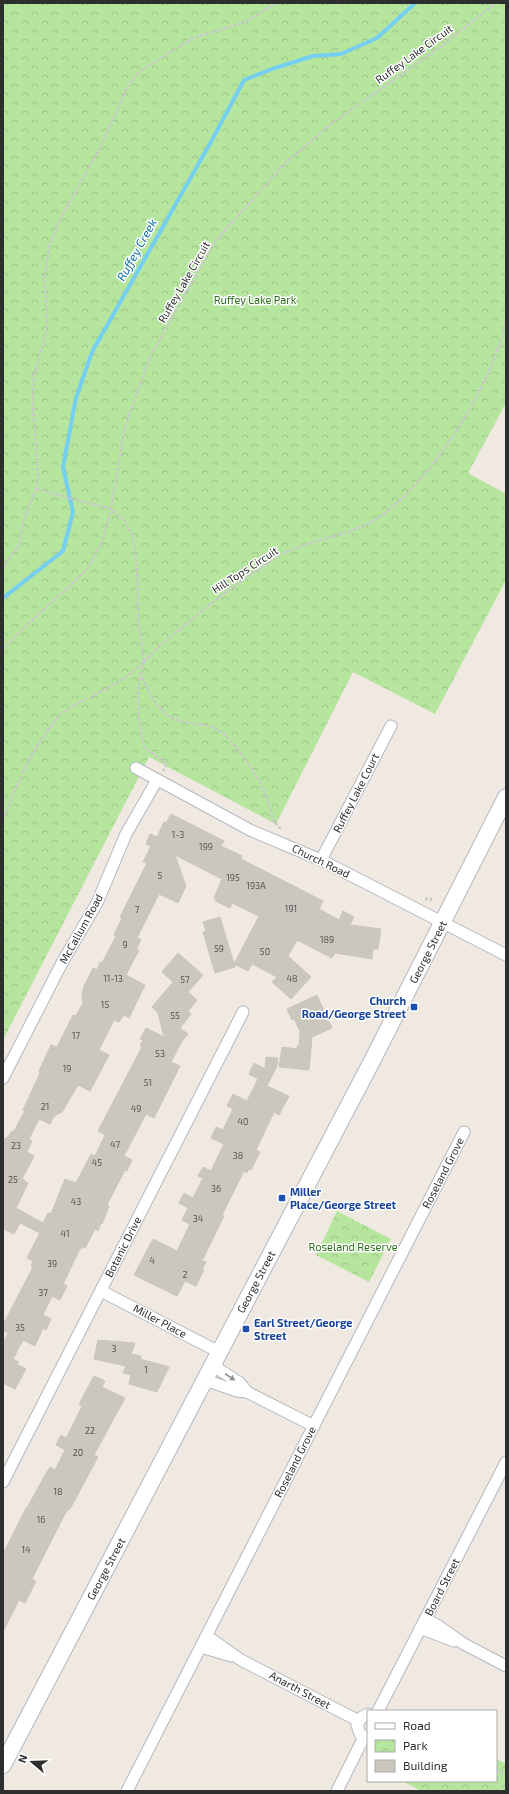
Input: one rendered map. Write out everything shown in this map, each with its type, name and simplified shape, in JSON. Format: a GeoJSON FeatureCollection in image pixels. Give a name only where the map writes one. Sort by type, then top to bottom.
{"type":"FeatureCollection","features":[{"type":"Feature","properties":{"kind":"main road","name":"George Street"},"geometry":{"type":"LineString","coordinates":[[3,1765],[361,1082],[506,797]]}},
{"type":"Feature","properties":{"kind":"street","name":"Ruffey Lake Court"},"geometry":{"type":"LineString","coordinates":[[321,860],[390,726]]}},
{"type":"Feature","properties":{"kind":"street","name":"Church Road"},"geometry":{"type":"LineString","coordinates":[[136,768],[250,830],[289,845],[321,860],[506,955]]}},
{"type":"Feature","properties":{"kind":"street","name":"McCallum Road"},"geometry":{"type":"LineString","coordinates":[[3,1078],[63,961],[97,903],[126,834],[157,780]]}},
{"type":"Feature","properties":{"kind":"street","name":"Botanic Drive"},"geometry":{"type":"LineString","coordinates":[[3,1482],[243,1012]]}},
{"type":"Feature","properties":{"kind":"street","name":"Roseland Grove"},"geometry":{"type":"LineString","coordinates":[[127,1791],[464,1132]]}},
{"type":"Feature","properties":{"kind":"street","name":"Miller Place"},"geometry":{"type":"LineString","coordinates":[[101,1290],[215,1359],[247,1392]]}},
{"type":"Feature","properties":{"kind":"street"},"geometry":{"type":"LineString","coordinates":[[205,1380],[237,1391],[247,1392],[314,1426]]}},
{"type":"Feature","properties":{"kind":"street","name":"Board Street"},"geometry":{"type":"LineString","coordinates":[[379,1710],[506,1462]]}},
{"type":"Feature","properties":{"kind":"street"},"geometry":{"type":"LineString","coordinates":[[423,1624],[432,1634],[464,1644],[506,1666]]}},
{"type":"Feature","properties":{"kind":"street","name":"Anarth Street"},"geometry":{"type":"LineString","coordinates":[[207,1636],[242,1660],[359,1721]]}},
{"type":"Feature","properties":{"kind":"street","name":"Anarth Street"},"geometry":{"type":"LineString","coordinates":[[201,1647],[242,1660]]}},
{"type":"Feature","properties":{"kind":"street"},"geometry":{"type":"LineString","coordinates":[[337,1791],[366,1738],[358,1730],[359,1721],[362,1717],[367,1714]]}},
{"type":"Feature","properties":{"kind":"path"},"geometry":{"type":"LineString","coordinates":[[3,568],[18,547],[25,516],[36,489],[38,475],[33,404],[34,376],[46,333],[47,311],[44,278],[50,244],[60,219],[100,148],[128,86],[139,72],[193,38],[245,22],[277,3]]}},
{"type":"Feature","properties":{"kind":"path"},"geometry":{"type":"LineString","coordinates":[[331,3],[346,3]]}},
{"type":"Feature","properties":{"kind":"path","name":"Ruffey Lake Circuit"},"geometry":{"type":"LineString","coordinates":[[3,649],[89,567],[102,542],[112,509],[125,427],[150,357],[216,242],[286,163],[330,125],[436,50],[496,3]]}},
{"type":"Feature","properties":{"kind":"path","name":"Hill Tops Circuit"},"geometry":{"type":"LineString","coordinates":[[3,820],[14,790],[53,723],[70,708],[126,677],[213,600],[285,553],[356,528],[375,519],[395,505],[430,467],[458,428],[489,374],[502,340],[506,322]]}},
{"type":"Feature","properties":{"kind":"path"},"geometry":{"type":"LineString","coordinates":[[36,489],[112,509],[125,521],[133,537],[138,576],[138,619],[144,660],[140,673],[138,689],[139,722],[144,747],[167,764],[157,780]]}},
{"type":"Feature","properties":{"kind":"path"},"geometry":{"type":"LineString","coordinates":[[140,673],[156,704],[167,714],[174,718],[209,725],[220,730],[227,737],[245,758],[267,798],[270,814],[275,824],[283,831]]}},
{"type":"Feature","properties":{"kind":"path"},"geometry":{"type":"LineString","coordinates":[[421,897],[428,900],[431,899],[430,904],[442,922]]}},
{"type":"Feature","properties":{"kind":"path"},"geometry":{"type":"LineString","coordinates":[[497,1770],[506,1775]]}},
{"type":"Feature","properties":{"kind":"green space","name":"Ruffey Lake Park"},"geometry":{"type":"Polygon","coordinates":[[[3,3],[506,3],[506,403],[468,473],[506,494],[506,580],[435,714],[353,672],[276,824],[149,757],[3,1040],[3,3]]]}},
{"type":"Feature","properties":{"kind":"green space","name":"Roseland Reserve"},"geometry":{"type":"Polygon","coordinates":[[[337,1211],[391,1239],[369,1282],[316,1255],[337,1211]]]}},
{"type":"Feature","properties":{"kind":"green space"},"geometry":{"type":"Polygon","coordinates":[[[497,1760],[506,1764],[506,1791],[421,1791],[404,1782],[497,1782],[497,1760]]]}},
{"type":"Feature","properties":{"kind":"building"},"geometry":{"type":"Polygon","coordinates":[[[171,814],[224,841],[221,846],[242,856],[241,859],[323,901],[319,909],[339,920],[343,911],[354,917],[350,925],[381,929],[378,949],[373,949],[372,959],[335,953],[332,958],[297,940],[288,956],[311,977],[291,999],[272,982],[277,977],[252,964],[248,971],[234,964],[259,916],[232,903],[230,908],[215,901],[216,899],[214,898],[222,879],[175,855],[186,886],[178,903],[159,894],[137,938],[141,940],[136,949],[139,950],[126,975],[145,985],[129,1018],[124,1015],[119,1022],[114,1020],[99,1050],[109,1055],[90,1091],[78,1085],[62,1112],[54,1116],[50,1124],[39,1119],[29,1139],[32,1141],[27,1152],[34,1156],[22,1179],[28,1183],[16,1208],[43,1223],[48,1213],[51,1214],[65,1179],[76,1183],[91,1154],[95,1156],[105,1135],[98,1131],[142,1047],[140,1046],[143,1040],[140,1039],[146,1028],[164,1037],[158,1013],[152,1007],[173,982],[162,972],[178,953],[203,975],[188,992],[197,1000],[188,1011],[191,1014],[180,1028],[188,1034],[182,1041],[171,1062],[180,1066],[154,1118],[146,1114],[124,1156],[132,1160],[127,1171],[125,1170],[107,1205],[109,1206],[98,1231],[95,1229],[85,1248],[83,1247],[80,1249],[63,1284],[67,1286],[60,1300],[52,1296],[43,1315],[51,1319],[46,1330],[43,1328],[35,1346],[23,1340],[13,1359],[19,1362],[17,1364],[26,1369],[15,1389],[3,1383],[3,1343],[8,1333],[3,1330],[3,1325],[33,1267],[31,1266],[33,1261],[27,1258],[40,1233],[20,1223],[14,1234],[3,1229],[3,1141],[11,1132],[14,1131],[25,1111],[23,1110],[51,1045],[57,1047],[73,1015],[76,1016],[83,1003],[82,994],[84,986],[93,968],[97,970],[100,962],[102,963],[116,936],[114,935],[122,918],[120,917],[147,863],[143,862],[151,846],[146,844],[150,834],[157,837],[164,822],[166,823],[171,814]]]}},
{"type":"Feature","properties":{"kind":"building"},"geometry":{"type":"Polygon","coordinates":[[[220,917],[235,967],[215,973],[203,932],[206,931],[203,922],[220,917]]]}},
{"type":"Feature","properties":{"kind":"building"},"geometry":{"type":"Polygon","coordinates":[[[317,995],[332,1028],[312,1037],[309,1070],[279,1067],[282,1047],[297,1049],[297,1046],[299,1046],[300,1031],[294,1019],[292,1020],[287,1009],[317,995]]]}},
{"type":"Feature","properties":{"kind":"building"},"geometry":{"type":"Polygon","coordinates":[[[266,1057],[278,1058],[277,1066],[267,1086],[289,1096],[279,1115],[274,1112],[256,1150],[260,1152],[251,1170],[249,1169],[247,1173],[244,1171],[222,1215],[224,1216],[202,1261],[206,1262],[202,1269],[204,1270],[196,1286],[185,1281],[177,1296],[134,1275],[153,1239],[177,1251],[190,1224],[182,1220],[188,1208],[179,1203],[184,1193],[193,1198],[203,1178],[198,1176],[203,1167],[211,1171],[224,1144],[211,1138],[216,1127],[223,1130],[233,1109],[227,1106],[233,1094],[247,1101],[258,1079],[249,1074],[254,1063],[265,1069],[266,1057]]]}},
{"type":"Feature","properties":{"kind":"building"},"geometry":{"type":"Polygon","coordinates":[[[98,1340],[135,1343],[131,1354],[141,1356],[140,1359],[169,1367],[157,1392],[129,1384],[131,1375],[123,1373],[126,1366],[94,1359],[98,1340]]]}},
{"type":"Feature","properties":{"kind":"building"},"geometry":{"type":"Polygon","coordinates":[[[94,1376],[105,1381],[102,1387],[125,1398],[94,1455],[98,1457],[70,1509],[67,1510],[32,1579],[36,1581],[25,1603],[19,1600],[3,1632],[3,1554],[26,1508],[50,1467],[55,1470],[65,1450],[56,1445],[61,1435],[66,1438],[82,1406],[79,1404],[94,1376]]]}},
{"type":"Feature","properties":{"kind":"waterway","name":"Ruffey Creek"},"geometry":{"type":"LineString","coordinates":[[3,598],[63,551],[73,512],[63,467],[76,398],[92,352],[212,140],[244,80],[313,56],[341,54],[377,38],[415,3]]}},
{"type":"Feature","properties":{"kind":"place","name":"Church Road/George Street"},"geometry":{"type":"Point","coordinates":[414,1007]}},
{"type":"Feature","properties":{"kind":"place","name":"Miller Place/George Street"},"geometry":{"type":"Point","coordinates":[282,1198]}},
{"type":"Feature","properties":{"kind":"place","name":"Earl Street/George Street"},"geometry":{"type":"Point","coordinates":[246,1329]}}]}
